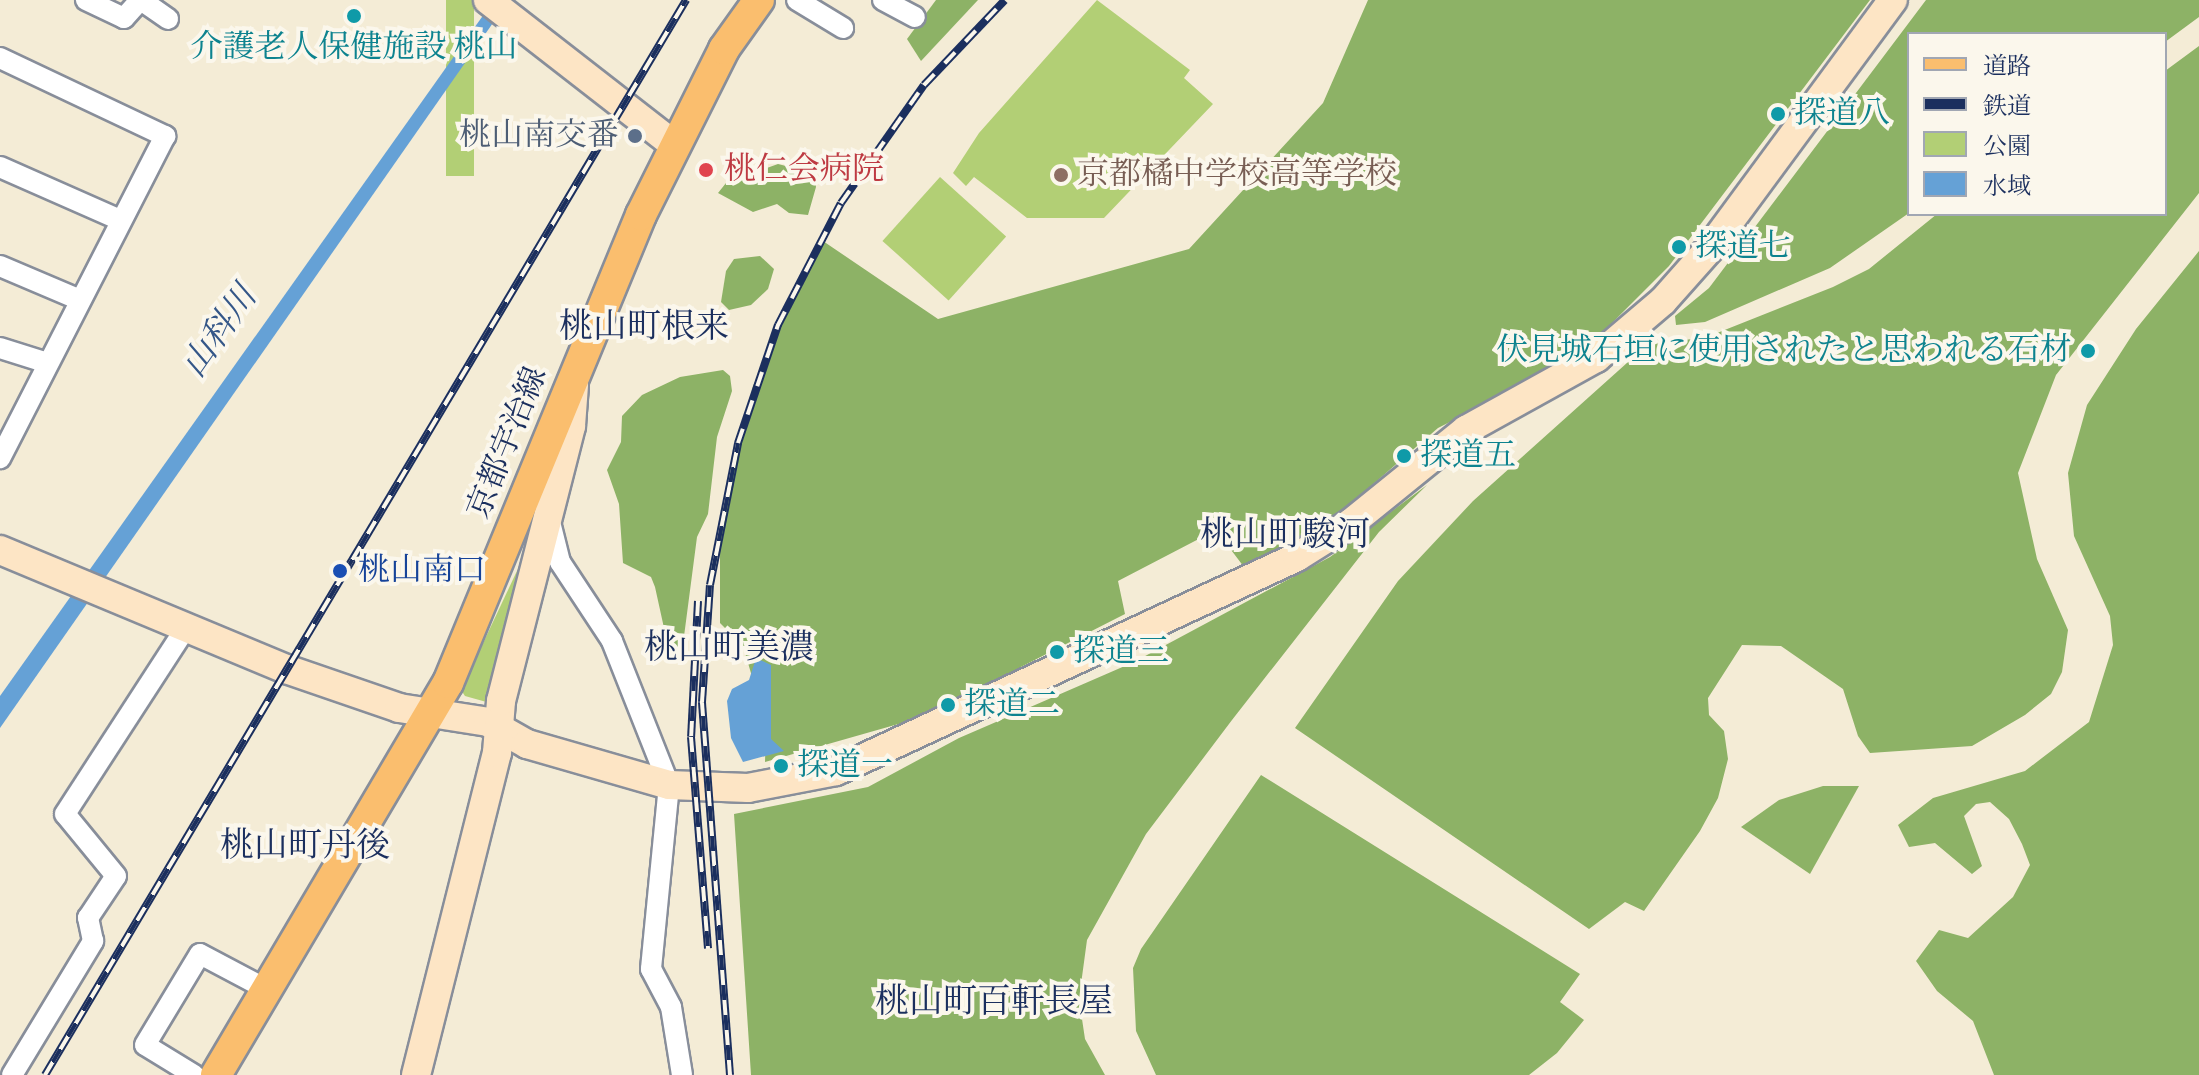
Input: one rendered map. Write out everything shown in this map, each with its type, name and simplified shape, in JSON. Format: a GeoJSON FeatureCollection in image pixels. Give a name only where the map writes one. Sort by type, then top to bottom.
{"type":"FeatureCollection","features":[{"type":"Feature","properties":{"kind":"main road","name":"京都宇治線"},"geometry":{"type":"LineString","coordinates":[[216,1075],[433,711],[674,145],[724,49],[759,0]]}},
{"type":"Feature","properties":{"kind":"street"},"geometry":{"type":"LineString","coordinates":[[86,0],[124,18],[140,0],[168,19]]}},
{"type":"Feature","properties":{"kind":"street"},"geometry":{"type":"LineString","coordinates":[[488,0],[674,145]]}},
{"type":"Feature","properties":{"kind":"street"},"geometry":{"type":"LineString","coordinates":[[797,0],[843,28]]}},
{"type":"Feature","properties":{"kind":"street"},"geometry":{"type":"LineString","coordinates":[[883,0],[915,17]]}},
{"type":"Feature","properties":{"kind":"street"},"geometry":{"type":"LineString","coordinates":[[0,550],[149,616],[399,708],[488,722],[527,744],[669,785],[748,788],[836,771],[1263,575],[1326,540],[1466,430],[1571,375],[1648,316],[1710,248],[1893,0]]}},
{"type":"Feature","properties":{"kind":"street"},"geometry":{"type":"LineString","coordinates":[[0,58],[165,136],[0,458]]}},
{"type":"Feature","properties":{"kind":"street"},"geometry":{"type":"LineString","coordinates":[[0,167],[120,220]]}},
{"type":"Feature","properties":{"kind":"street"},"geometry":{"type":"LineString","coordinates":[[0,266],[80,300]]}},
{"type":"Feature","properties":{"kind":"street"},"geometry":{"type":"LineString","coordinates":[[0,348],[48,363]]}},
{"type":"Feature","properties":{"kind":"street"},"geometry":{"type":"LineString","coordinates":[[416,1075],[497,753],[499,730],[571,426],[575,377]]}},
{"type":"Feature","properties":{"kind":"street"},"geometry":{"type":"LineString","coordinates":[[548,514],[560,562],[612,641],[644,711],[669,785],[651,969],[671,1007],[682,1075]]}},
{"type":"Feature","properties":{"kind":"street"},"geometry":{"type":"LineString","coordinates":[[12,1075],[93,941],[88,918],[116,876],[65,814],[186,628]]}},
{"type":"Feature","properties":{"kind":"street"},"geometry":{"type":"LineString","coordinates":[[194,1075],[145,1045],[200,954],[268,990]]}},
{"type":"Feature","properties":{"kind":"green space"},"geometry":{"type":"Polygon","coordinates":[[[446,0],[474,0],[474,176],[446,176],[446,0]]]}},
{"type":"Feature","properties":{"kind":"green space"},"geometry":{"type":"Polygon","coordinates":[[[936,0],[978,0],[921,61],[907,39],[936,0]]]}},
{"type":"Feature","properties":{"kind":"green space"},"geometry":{"type":"Polygon","coordinates":[[[1097,0],[1190,70],[1184,78],[1213,104],[1104,218],[1027,218],[974,177],[966,186],[953,173],[979,133],[1097,0]]]}},
{"type":"Feature","properties":{"kind":"green space"},"geometry":{"type":"Polygon","coordinates":[[[1368,0],[1870,0],[1669,266],[1597,338],[1545,374],[1438,428],[1327,524],[1266,563],[1244,567],[1216,530],[1118,581],[1125,614],[923,717],[765,762],[766,724],[743,646],[720,623],[720,531],[753,386],[820,239],[938,319],[1189,249],[1323,103],[1368,0]]]}},
{"type":"Feature","properties":{"kind":"green space"},"geometry":{"type":"Polygon","coordinates":[[[1926,0],[2199,0],[2199,17],[2167,41],[2167,32],[1907,32],[1907,214],[1830,268],[1705,322],[1676,325],[1675,316],[1709,288],[1926,0]]]}},
{"type":"Feature","properties":{"kind":"green space"},"geometry":{"type":"Polygon","coordinates":[[[2199,46],[2199,193],[2056,375],[2018,473],[2037,559],[2068,630],[2062,672],[2051,694],[2025,715],[1972,746],[1870,753],[1858,736],[1843,689],[1781,646],[1742,645],[1708,698],[1709,715],[1724,731],[1728,759],[1718,798],[1700,831],[1644,911],[1625,902],[1589,929],[1295,728],[1398,581],[1473,501],[1647,345],[1707,337],[1833,287],[1869,269],[1935,216],[2167,216],[2167,70],[2199,46]]]}},
{"type":"Feature","properties":{"kind":"green space"},"geometry":{"type":"Polygon","coordinates":[[[778,164],[814,173],[816,187],[808,215],[789,213],[777,204],[753,212],[718,193],[726,183],[778,164]]]}},
{"type":"Feature","properties":{"kind":"green space"},"geometry":{"type":"Polygon","coordinates":[[[940,177],[1006,237],[949,300],[882,241],[940,177]]]}},
{"type":"Feature","properties":{"kind":"green space"},"geometry":{"type":"Polygon","coordinates":[[[2199,251],[2199,1075],[1994,1075],[1973,1021],[1937,991],[1916,961],[1939,930],[1968,938],[2013,897],[2030,865],[2022,844],[2009,819],[1990,802],[1976,804],[1964,816],[1982,866],[1972,874],[1935,843],[1909,847],[1898,825],[1933,798],[2025,771],[2089,722],[2113,645],[2110,616],[2074,536],[2068,473],[2087,405],[2136,329],[2199,251]]]}},
{"type":"Feature","properties":{"kind":"green space"},"geometry":{"type":"Polygon","coordinates":[[[760,256],[774,269],[768,289],[751,305],[729,310],[721,302],[726,271],[734,259],[760,256]]]}},
{"type":"Feature","properties":{"kind":"green space"},"geometry":{"type":"Polygon","coordinates":[[[723,370],[730,376],[732,391],[717,437],[708,514],[697,537],[683,644],[674,657],[663,656],[664,628],[655,587],[651,577],[623,563],[619,504],[607,470],[621,442],[622,416],[642,395],[680,377],[723,370]]]}},
{"type":"Feature","properties":{"kind":"green space"},"geometry":{"type":"Polygon","coordinates":[[[1427,485],[1379,532],[1146,834],[1087,940],[1079,999],[1085,1039],[1105,1075],[751,1075],[734,814],[868,787],[959,738],[1134,662],[1330,557],[1427,485]]]}},
{"type":"Feature","properties":{"kind":"green space"},"geometry":{"type":"Polygon","coordinates":[[[524,556],[490,703],[465,696],[461,690],[524,556]]]}},
{"type":"Feature","properties":{"kind":"green space"},"geometry":{"type":"Polygon","coordinates":[[[1261,775],[1580,974],[1560,1002],[1584,1020],[1557,1053],[1529,1075],[1156,1075],[1136,1031],[1133,968],[1141,949],[1261,775]]]}},
{"type":"Feature","properties":{"kind":"green space"},"geometry":{"type":"Polygon","coordinates":[[[1823,786],[1859,786],[1810,874],[1741,827],[1779,800],[1823,786]]]}},
{"type":"Feature","properties":{"kind":"water"},"geometry":{"type":"Polygon","coordinates":[[[494,0],[509,0],[0,728],[0,696],[494,0]]]}},
{"type":"Feature","properties":{"kind":"water"},"geometry":{"type":"Polygon","coordinates":[[[756,658],[771,665],[771,739],[784,751],[743,762],[731,738],[727,701],[732,689],[749,680],[756,658]]]}},
{"type":"Feature","properties":{"kind":"railway"},"geometry":{"type":"LineString","coordinates":[[45,1075],[686,0]]}},
{"type":"Feature","properties":{"kind":"railway"},"geometry":{"type":"LineString","coordinates":[[730,1075],[702,702],[710,585],[738,443],[778,325],[841,203],[924,85],[1005,0]]}},
{"type":"Feature","properties":{"kind":"railway"},"geometry":{"type":"LineString","coordinates":[[698,601],[691,737],[708,948]]}},
{"type":"Feature","properties":{"kind":"place","name":"介護老人保健施設 桃山"},"geometry":{"type":"Point","coordinates":[354,16]}},
{"type":"Feature","properties":{"kind":"place","name":"探道八"},"geometry":{"type":"Point","coordinates":[1778,114]}},
{"type":"Feature","properties":{"kind":"place","name":"桃山南交番"},"geometry":{"type":"Point","coordinates":[635,136]}},
{"type":"Feature","properties":{"kind":"place","name":"桃仁会病院"},"geometry":{"type":"Point","coordinates":[706,170]}},
{"type":"Feature","properties":{"kind":"place","name":"京都橘中学校高等学校"},"geometry":{"type":"Point","coordinates":[1061,175]}},
{"type":"Feature","properties":{"kind":"place","name":"探道七"},"geometry":{"type":"Point","coordinates":[1679,247]}},
{"type":"Feature","properties":{"kind":"place","name":"伏見城石垣に使用されたと思われる石材"},"geometry":{"type":"Point","coordinates":[2088,351]}},
{"type":"Feature","properties":{"kind":"place","name":"探道五"},"geometry":{"type":"Point","coordinates":[1404,456]}},
{"type":"Feature","properties":{"kind":"place","name":"桃山南口"},"geometry":{"type":"Point","coordinates":[340,571]}},
{"type":"Feature","properties":{"kind":"place","name":"探道三"},"geometry":{"type":"Point","coordinates":[1057,652]}},
{"type":"Feature","properties":{"kind":"place","name":"探道二"},"geometry":{"type":"Point","coordinates":[948,705]}},
{"type":"Feature","properties":{"kind":"place","name":"探道一"},"geometry":{"type":"Point","coordinates":[781,766]}},
{"type":"Feature","properties":{"kind":"district","name":"桃山町根来"},"geometry":{"type":"Point","coordinates":[644,328]}},
{"type":"Feature","properties":{"kind":"district","name":"桃山町駿河"},"geometry":{"type":"Point","coordinates":[1285,536]}},
{"type":"Feature","properties":{"kind":"district","name":"桃山町美濃"},"geometry":{"type":"Point","coordinates":[729,649]}},
{"type":"Feature","properties":{"kind":"district","name":"桃山町丹後"},"geometry":{"type":"Point","coordinates":[305,847]}},
{"type":"Feature","properties":{"kind":"district","name":"桃山町百軒長屋"},"geometry":{"type":"Point","coordinates":[994,1003]}},
{"type":"Feature","properties":{"kind":"water label","name":"山科川"},"geometry":{"type":"Point","coordinates":[220,332]}}]}
